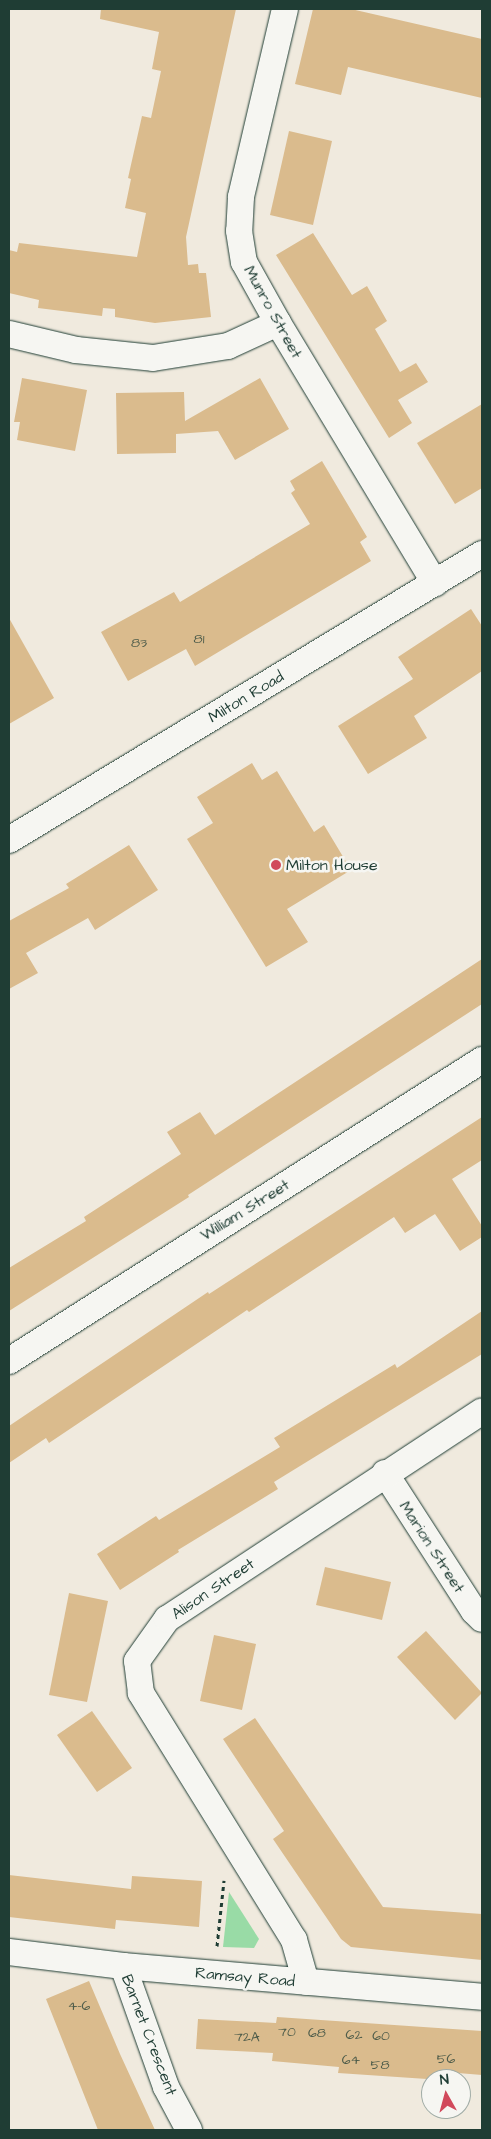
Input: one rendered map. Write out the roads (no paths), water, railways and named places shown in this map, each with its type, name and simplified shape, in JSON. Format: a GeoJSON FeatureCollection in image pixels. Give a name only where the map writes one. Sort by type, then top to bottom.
{"type":"FeatureCollection","features":[{"type":"Feature","properties":{"kind":"street","name":"Munro Street"},"geometry":{"type":"LineString","coordinates":[[285,9],[241,198],[239,231],[244,262],[278,323],[435,583]]}},
{"type":"Feature","properties":{"kind":"street"},"geometry":{"type":"LineString","coordinates":[[9,334],[76,350],[153,358],[228,346],[278,323]]}},
{"type":"Feature","properties":{"kind":"street","name":"Milton Road"},"geometry":{"type":"LineString","coordinates":[[9,840],[482,554]]}},
{"type":"Feature","properties":{"kind":"street","name":"William Street"},"geometry":{"type":"LineString","coordinates":[[9,1360],[482,1060]]}},
{"type":"Feature","properties":{"kind":"street","name":"Alison Street"},"geometry":{"type":"LineString","coordinates":[[306,1982],[294,1940],[141,1693],[137,1661],[167,1619],[385,1473],[482,1411]]}},
{"type":"Feature","properties":{"kind":"street","name":"Marion Street"},"geometry":{"type":"LineString","coordinates":[[385,1473],[474,1611],[482,1618]]}},
{"type":"Feature","properties":{"kind":"street","name":"Ramsay Road"},"geometry":{"type":"LineString","coordinates":[[9,1952],[123,1966],[482,1997]]}},
{"type":"Feature","properties":{"kind":"street","name":"Barnet Crescent"},"geometry":{"type":"LineString","coordinates":[[123,1966],[166,2087],[189,2130]]}},
{"type":"Feature","properties":{"kind":"place","name":"Milton House"},"geometry":{"type":"Point","coordinates":[276,865]}}]}
